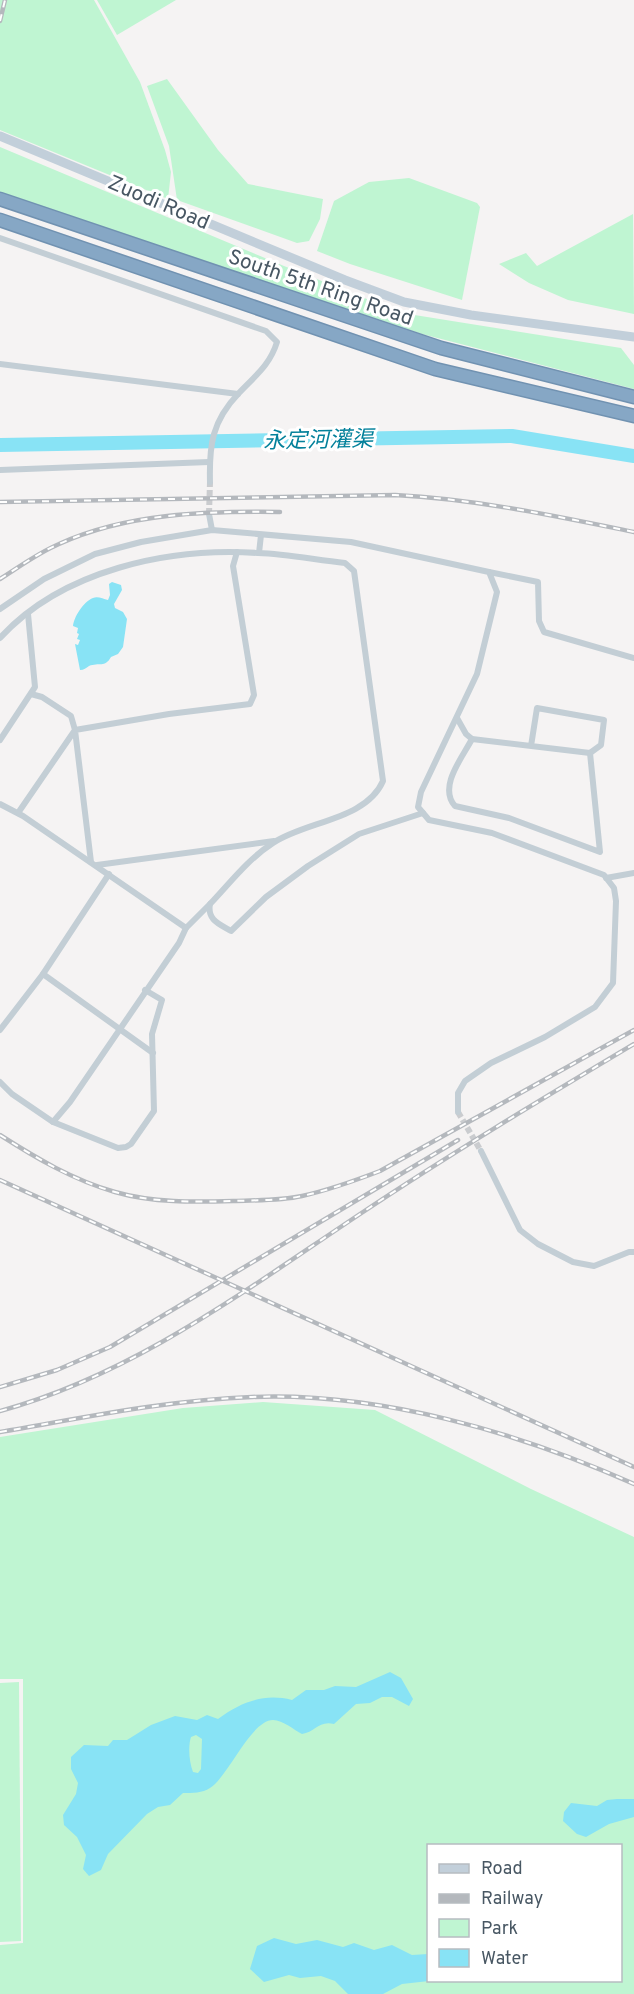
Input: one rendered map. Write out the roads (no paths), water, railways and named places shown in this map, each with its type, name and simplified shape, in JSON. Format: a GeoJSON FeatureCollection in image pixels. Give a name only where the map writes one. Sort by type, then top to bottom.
{"type":"FeatureCollection","features":[{"type":"Feature","properties":{"kind":"highway","name":"South 5th Ring Road"},"geometry":{"type":"LineString","coordinates":[[0,199],[441,348],[634,397]]}},
{"type":"Feature","properties":{"kind":"highway","name":"South 5th Ring Road"},"geometry":{"type":"LineString","coordinates":[[0,220],[435,369],[634,416]]}},
{"type":"Feature","properties":{"kind":"main road","name":"Zuodi Road"},"geometry":{"type":"LineString","coordinates":[[0,136],[345,280],[404,302],[471,315],[634,337]]}},
{"type":"Feature","properties":{"kind":"street"},"geometry":{"type":"LineString","coordinates":[[0,238],[266,331],[277,342],[273,354],[262,371],[238,393],[214,428],[209,462],[210,482]]}},
{"type":"Feature","properties":{"kind":"street"},"geometry":{"type":"LineString","coordinates":[[0,364],[238,393]]}},
{"type":"Feature","properties":{"kind":"street"},"geometry":{"type":"LineString","coordinates":[[0,470],[209,462]]}},
{"type":"Feature","properties":{"kind":"street"},"geometry":{"type":"LineString","coordinates":[[209,514],[212,530]]}},
{"type":"Feature","properties":{"kind":"street"},"geometry":{"type":"LineString","coordinates":[[0,609],[44,579],[95,554],[141,542],[212,530],[351,542],[538,582],[539,621],[544,632],[634,658]]}},
{"type":"Feature","properties":{"kind":"street"},"geometry":{"type":"LineString","coordinates":[[259,553],[261,535]]}},
{"type":"Feature","properties":{"kind":"street"},"geometry":{"type":"LineString","coordinates":[[0,638],[10,627],[52,596],[87,580],[141,561],[221,552],[259,553],[345,563],[354,571],[383,781],[378,792],[366,804],[275,841],[94,864]]}},
{"type":"Feature","properties":{"kind":"street"},"geometry":{"type":"LineString","coordinates":[[18,813],[75,730],[170,714],[250,704],[254,695],[233,566],[237,552]]}},
{"type":"Feature","properties":{"kind":"street"},"geometry":{"type":"LineString","coordinates":[[458,1112],[458,1093],[465,1081],[491,1063],[545,1037],[595,1007],[613,983],[616,901],[614,888],[604,875],[492,832],[429,820],[418,807],[421,792],[477,674],[497,592],[489,572]]}},
{"type":"Feature","properties":{"kind":"street"},"geometry":{"type":"LineString","coordinates":[[0,740],[35,687],[28,614]]}},
{"type":"Feature","properties":{"kind":"street"},"geometry":{"type":"LineString","coordinates":[[31,694],[42,697],[71,716],[75,730],[94,864]]}},
{"type":"Feature","properties":{"kind":"street"},"geometry":{"type":"LineString","coordinates":[[457,718],[472,740],[590,753],[601,745],[604,720],[537,708],[531,746]]}},
{"type":"Feature","properties":{"kind":"street"},"geometry":{"type":"LineString","coordinates":[[472,740],[451,778],[448,791],[450,801],[455,806],[509,818],[600,852],[590,753]]}},
{"type":"Feature","properties":{"kind":"street"},"geometry":{"type":"LineString","coordinates":[[0,804],[18,813],[110,874],[186,928]]}},
{"type":"Feature","properties":{"kind":"street"},"geometry":{"type":"LineString","coordinates":[[210,904],[208,913],[212,919],[231,932],[266,897],[308,866],[359,834],[423,813]]}},
{"type":"Feature","properties":{"kind":"street"},"geometry":{"type":"LineString","coordinates":[[53,1122],[70,1102],[179,943],[186,928],[251,860],[275,841]]}},
{"type":"Feature","properties":{"kind":"street"},"geometry":{"type":"LineString","coordinates":[[606,878],[634,873]]}},
{"type":"Feature","properties":{"kind":"street"},"geometry":{"type":"LineString","coordinates":[[0,1030],[43,974],[110,874]]}},
{"type":"Feature","properties":{"kind":"street"},"geometry":{"type":"LineString","coordinates":[[43,974],[153,1053]]}},
{"type":"Feature","properties":{"kind":"street"},"geometry":{"type":"LineString","coordinates":[[0,1082],[12,1094],[53,1122],[118,1148],[131,1144],[154,1111],[152,1034],[162,1000],[145,990]]}},
{"type":"Feature","properties":{"kind":"street"},"geometry":{"type":"LineString","coordinates":[[481,1150],[520,1230],[538,1244],[573,1262],[594,1266],[634,1252]]}},
{"type":"Feature","properties":{"kind":"water"},"geometry":{"type":"Polygon","coordinates":[[[112,582],[121,585],[122,590],[114,604],[115,608],[123,612],[127,619],[123,647],[118,654],[106,662],[80,670],[75,644],[78,645],[80,640],[77,639],[78,628],[73,626],[75,618],[89,600],[97,597],[108,600],[109,584],[112,582]]]}},
{"type":"Feature","properties":{"kind":"water"},"geometry":{"type":"Polygon","coordinates":[[[390,1672],[401,1678],[413,1699],[409,1706],[392,1697],[382,1697],[370,1703],[356,1704],[334,1724],[324,1724],[302,1734],[277,1720],[265,1722],[256,1729],[217,1782],[210,1788],[201,1792],[183,1793],[170,1805],[158,1807],[147,1814],[108,1854],[101,1870],[89,1876],[83,1869],[86,1855],[77,1837],[64,1825],[63,1815],[76,1794],[78,1783],[71,1769],[71,1757],[84,1745],[108,1746],[113,1740],[127,1740],[151,1725],[175,1716],[197,1720],[207,1715],[218,1719],[253,1700],[282,1698],[292,1700],[306,1690],[324,1690],[335,1686],[356,1687],[390,1672]],[[196,1735],[191,1737],[189,1745],[193,1772],[198,1773],[201,1769],[202,1739],[196,1735]]]}},
{"type":"Feature","properties":{"kind":"water"},"geometry":{"type":"Polygon","coordinates":[[[634,1799],[634,1817],[609,1824],[586,1837],[577,1834],[563,1821],[564,1812],[571,1803],[597,1806],[607,1800],[634,1799]]]}},
{"type":"Feature","properties":{"kind":"water"},"geometry":{"type":"Polygon","coordinates":[[[274,1938],[296,1944],[317,1940],[343,1947],[354,1943],[374,1950],[392,1945],[412,1955],[427,1954],[427,1981],[402,1984],[383,1994],[348,1994],[335,1981],[321,1976],[300,1978],[289,1975],[264,1982],[250,1969],[257,1946],[274,1938]]]}},
{"type":"Feature","properties":{"kind":"waterway","name":"永定河灌渠"},"geometry":{"type":"LineString","coordinates":[[0,445],[512,436],[634,456]]}},
{"type":"Feature","properties":{"kind":"tunnel"},"geometry":{"type":"LineString","coordinates":[[209,514],[210,482]]}},
{"type":"Feature","properties":{"kind":"tunnel"},"geometry":{"type":"LineString","coordinates":[[458,1112],[481,1151]]}},
{"type":"Feature","properties":{"kind":"railway"},"geometry":{"type":"LineString","coordinates":[[0,21],[5,0]]}},
{"type":"Feature","properties":{"kind":"railway"},"geometry":{"type":"LineString","coordinates":[[0,502],[395,495],[485,504],[634,532]]}},
{"type":"Feature","properties":{"kind":"railway"},"geometry":{"type":"LineString","coordinates":[[0,579],[51,548],[112,526],[167,516],[224,512],[280,512]]}},
{"type":"Feature","properties":{"kind":"railway"},"geometry":{"type":"LineString","coordinates":[[0,1135],[70,1175],[129,1196],[189,1201],[293,1198],[332,1188],[380,1171],[634,1030]]}},
{"type":"Feature","properties":{"kind":"railway"},"geometry":{"type":"LineString","coordinates":[[0,1411],[96,1376],[188,1327],[428,1170],[634,1044]]}},
{"type":"Feature","properties":{"kind":"railway"},"geometry":{"type":"LineString","coordinates":[[0,1387],[57,1370],[110,1347],[458,1140]]}},
{"type":"Feature","properties":{"kind":"railway"},"geometry":{"type":"LineString","coordinates":[[0,1180],[634,1467]]}},
{"type":"Feature","properties":{"kind":"railway"},"geometry":{"type":"LineString","coordinates":[[0,1432],[125,1410],[220,1399],[300,1397],[349,1401],[447,1419],[496,1432],[589,1465],[634,1484]]}}]}
